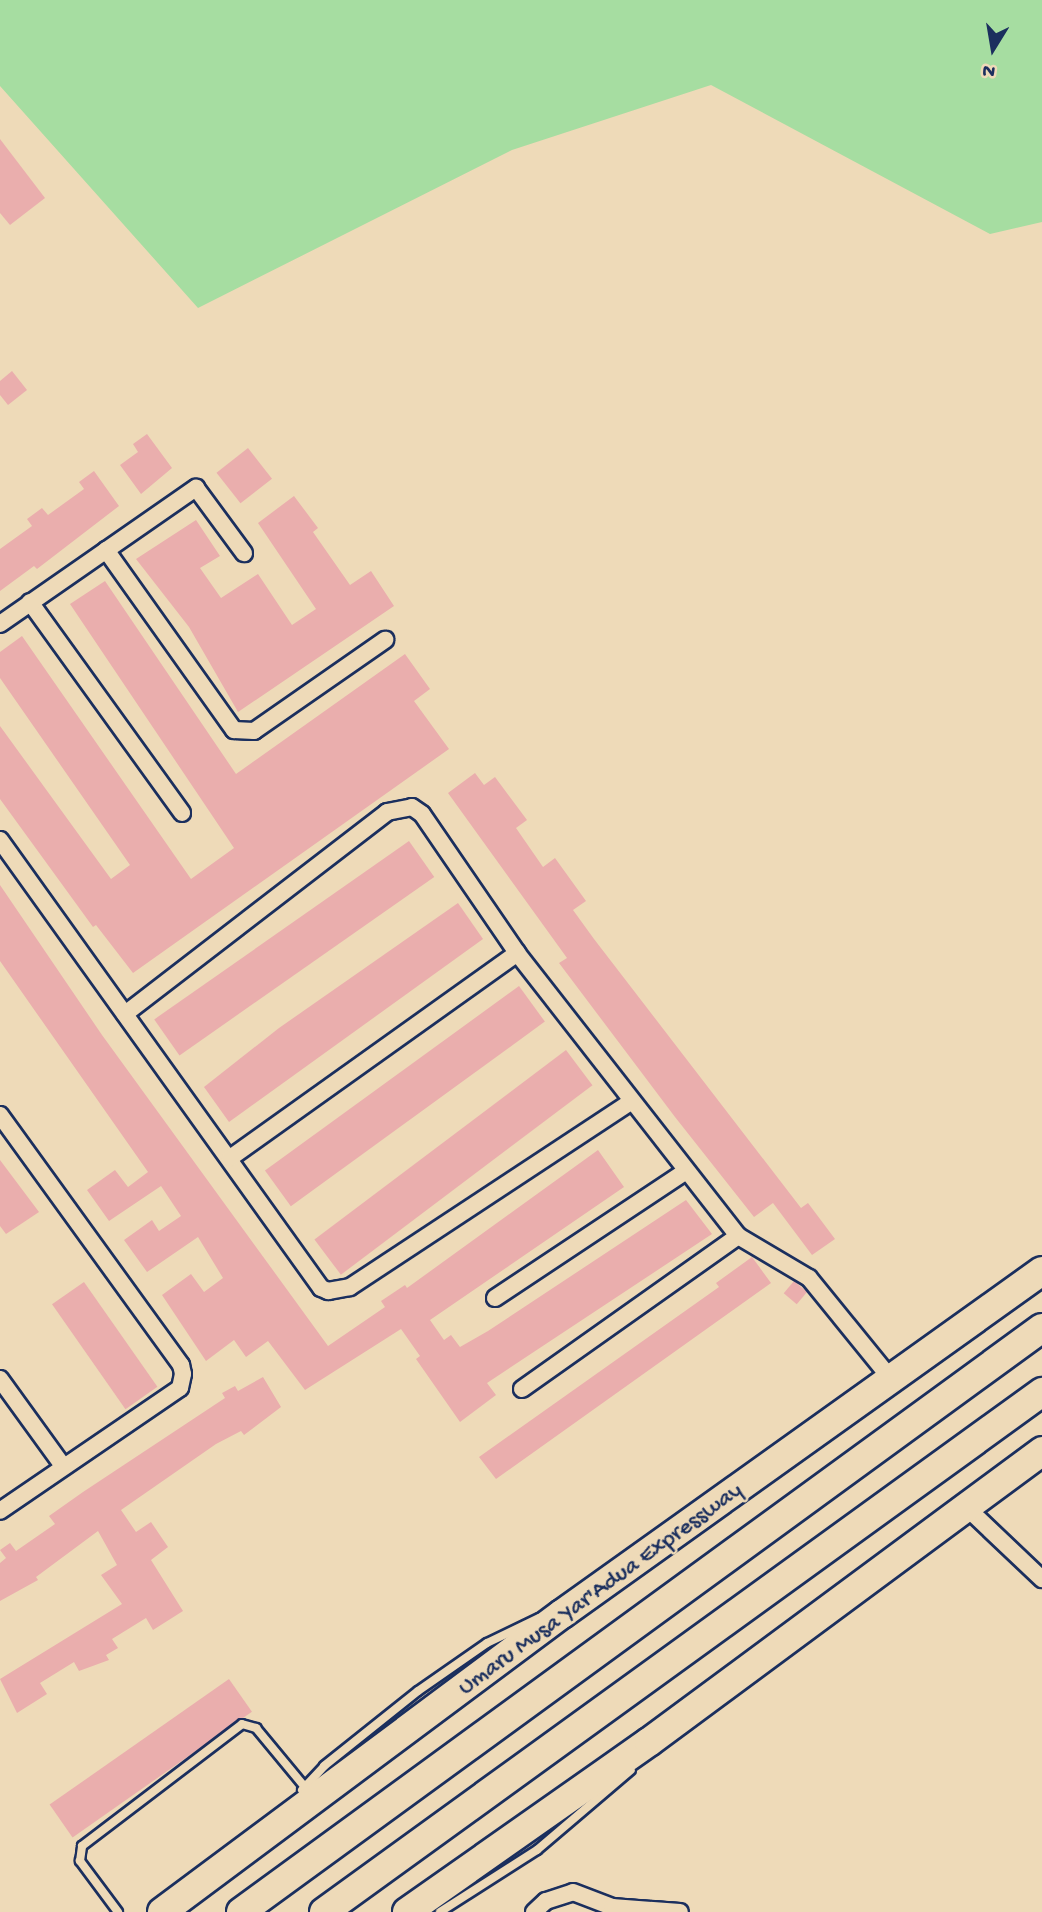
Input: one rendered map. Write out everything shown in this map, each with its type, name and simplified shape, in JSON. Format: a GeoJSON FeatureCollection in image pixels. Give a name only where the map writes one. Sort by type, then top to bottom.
{"type":"FeatureCollection","features":[{"type":"Feature","properties":{"kind":"highway","name":"Umaru Musa Yar'Adua Expressway"},"geometry":{"type":"LineString","coordinates":[[162,1912],[562,1614],[1042,1271]]}},
{"type":"Feature","properties":{"kind":"highway","name":"Umaru Musa Yar'Adua Expressway"},"geometry":{"type":"LineString","coordinates":[[241,1912],[1042,1328]]}},
{"type":"Feature","properties":{"kind":"highway"},"geometry":{"type":"LineString","coordinates":[[324,1912],[1042,1392]]}},
{"type":"Feature","properties":{"kind":"highway"},"geometry":{"type":"LineString","coordinates":[[407,1912],[649,1742],[1042,1451]]}},
{"type":"Feature","properties":{"kind":"highway"},"geometry":{"type":"LineString","coordinates":[[179,1912],[197,1887]]}},
{"type":"Feature","properties":{"kind":"street"},"geometry":{"type":"LineString","coordinates":[[0,624],[196,488],[244,553]]}},
{"type":"Feature","properties":{"kind":"street"},"geometry":{"type":"LineString","coordinates":[[106,550],[234,730],[254,731],[385,640]]}},
{"type":"Feature","properties":{"kind":"street"},"geometry":{"type":"LineString","coordinates":[[30,602],[182,813]]}},
{"type":"Feature","properties":{"kind":"street"},"geometry":{"type":"LineString","coordinates":[[125,1014],[399,807],[412,807],[422,814],[517,953],[738,1236],[809,1278],[892,1380]]}},
{"type":"Feature","properties":{"kind":"street"},"geometry":{"type":"LineString","coordinates":[[0,840],[321,1288],[339,1290],[631,1102]]}},
{"type":"Feature","properties":{"kind":"street"},"geometry":{"type":"LineString","coordinates":[[230,1158],[517,953]]}},
{"type":"Feature","properties":{"kind":"street"},"geometry":{"type":"LineString","coordinates":[[0,1511],[180,1388],[183,1374],[181,1365],[2,1123]]}},
{"type":"Feature","properties":{"kind":"street"},"geometry":{"type":"LineString","coordinates":[[495,1298],[686,1171]]}},
{"type":"Feature","properties":{"kind":"street"},"geometry":{"type":"LineString","coordinates":[[522,1389],[738,1236]]}},
{"type":"Feature","properties":{"kind":"street"},"geometry":{"type":"LineString","coordinates":[[0,1380],[63,1466]]}},
{"type":"Feature","properties":{"kind":"street"},"geometry":{"type":"LineString","coordinates":[[966,1507],[1042,1579]]}},
{"type":"Feature","properties":{"kind":"street"},"geometry":{"type":"LineString","coordinates":[[534,1912],[546,1900],[573,1892],[612,1907],[680,1912]]}},
{"type":"Feature","properties":{"kind":"lane"},"geometry":{"type":"LineString","coordinates":[[292,1814],[304,1786],[379,1720],[457,1663],[514,1628],[547,1615],[562,1614]]}},
{"type":"Feature","properties":{"kind":"lane"},"geometry":{"type":"LineString","coordinates":[[118,1912],[80,1861],[82,1846],[242,1724],[256,1728],[304,1786]]}},
{"type":"Feature","properties":{"kind":"lane"},"geometry":{"type":"LineString","coordinates":[[440,1912],[575,1821],[630,1770],[649,1742]]}},
{"type":"Feature","properties":{"kind":"green space"},"geometry":{"type":"Polygon","coordinates":[[[0,0],[1042,0],[1042,222],[990,234],[711,85],[512,150],[198,308],[0,86],[0,0]]]}},
{"type":"Feature","properties":{"kind":"building"},"geometry":{"type":"Polygon","coordinates":[[[0,139],[45,198],[10,225],[0,213],[0,139]]]}},
{"type":"Feature","properties":{"kind":"building"},"geometry":{"type":"Polygon","coordinates":[[[12,371],[27,390],[8,405],[0,395],[0,381],[12,371]]]}},
{"type":"Feature","properties":{"kind":"building"},"geometry":{"type":"Polygon","coordinates":[[[147,434],[172,468],[141,494],[120,465],[138,452],[133,444],[147,434]]]}},
{"type":"Feature","properties":{"kind":"building"},"geometry":{"type":"Polygon","coordinates":[[[248,448],[272,479],[240,503],[216,473],[248,448]]]}},
{"type":"Feature","properties":{"kind":"building"},"geometry":{"type":"Polygon","coordinates":[[[94,471],[119,506],[37,569],[34,566],[0,591],[0,549],[32,526],[27,519],[42,508],[48,515],[84,489],[79,482],[94,471]]]}},
{"type":"Feature","properties":{"kind":"building"},"geometry":{"type":"Polygon","coordinates":[[[294,496],[318,528],[313,532],[350,585],[371,571],[394,606],[238,712],[189,627],[136,559],[196,520],[220,556],[200,568],[221,598],[258,574],[292,625],[316,609],[258,523],[294,496]]]}},
{"type":"Feature","properties":{"kind":"building"},"geometry":{"type":"Polygon","coordinates":[[[105,581],[236,774],[405,654],[430,689],[414,701],[449,749],[133,973],[96,925],[93,927],[0,799],[0,726],[111,879],[130,865],[0,678],[0,652],[22,636],[191,879],[234,848],[70,604],[105,581]]]}},
{"type":"Feature","properties":{"kind":"building"},"geometry":{"type":"Polygon","coordinates":[[[475,773],[484,785],[495,777],[527,820],[516,828],[543,867],[555,858],[586,901],[573,910],[594,939],[801,1208],[808,1203],[835,1239],[812,1255],[773,1203],[754,1217],[675,1117],[559,963],[567,958],[448,793],[475,773]]]}},
{"type":"Feature","properties":{"kind":"building"},"geometry":{"type":"Polygon","coordinates":[[[409,841],[434,877],[179,1055],[154,1019],[409,841]]]}},
{"type":"Feature","properties":{"kind":"building"},"geometry":{"type":"Polygon","coordinates":[[[0,885],[102,1035],[328,1346],[385,1307],[381,1301],[405,1285],[407,1288],[598,1150],[624,1187],[430,1320],[444,1340],[451,1335],[460,1347],[488,1331],[686,1200],[712,1234],[487,1383],[496,1395],[460,1422],[416,1359],[420,1356],[401,1329],[305,1390],[268,1341],[246,1357],[234,1340],[206,1361],[162,1295],[191,1274],[204,1292],[223,1278],[198,1237],[147,1272],[124,1240],[152,1220],[159,1231],[181,1216],[161,1186],[109,1221],[87,1190],[115,1170],[128,1187],[148,1172],[0,961],[0,885]]]}},
{"type":"Feature","properties":{"kind":"building"},"geometry":{"type":"Polygon","coordinates":[[[458,903],[483,939],[229,1122],[204,1087],[279,1028],[458,903]]]}},
{"type":"Feature","properties":{"kind":"building"},"geometry":{"type":"Polygon","coordinates":[[[519,986],[545,1022],[291,1206],[265,1171],[519,986]]]}},
{"type":"Feature","properties":{"kind":"building"},"geometry":{"type":"Polygon","coordinates":[[[566,1050],[592,1085],[341,1275],[314,1240],[566,1050]]]}},
{"type":"Feature","properties":{"kind":"building"},"geometry":{"type":"Polygon","coordinates":[[[0,1160],[39,1212],[6,1234],[0,1226],[0,1160]]]}},
{"type":"Feature","properties":{"kind":"building"},"geometry":{"type":"Polygon","coordinates":[[[752,1257],[771,1283],[496,1479],[479,1457],[719,1287],[716,1283],[752,1257]]]}},
{"type":"Feature","properties":{"kind":"building"},"geometry":{"type":"Polygon","coordinates":[[[794,1281],[807,1292],[797,1304],[784,1293],[794,1281]]]}},
{"type":"Feature","properties":{"kind":"building"},"geometry":{"type":"Polygon","coordinates":[[[84,1282],[157,1387],[125,1409],[52,1304],[84,1282]]]}},
{"type":"Feature","properties":{"kind":"building"},"geometry":{"type":"Polygon","coordinates":[[[263,1377],[281,1407],[244,1435],[241,1431],[216,1444],[121,1510],[136,1532],[151,1522],[168,1547],[151,1560],[183,1611],[153,1630],[146,1618],[112,1639],[118,1648],[106,1655],[109,1660],[79,1671],[74,1662],[40,1683],[47,1694],[17,1713],[0,1679],[122,1604],[101,1575],[117,1565],[98,1531],[36,1577],[38,1580],[0,1601],[0,1563],[6,1558],[0,1550],[10,1543],[16,1551],[55,1524],[49,1516],[225,1398],[222,1393],[235,1386],[238,1391],[263,1377]]]}},
{"type":"Feature","properties":{"kind":"building"},"geometry":{"type":"Polygon","coordinates":[[[229,1679],[252,1712],[73,1837],[50,1805],[229,1679]]]}}]}
